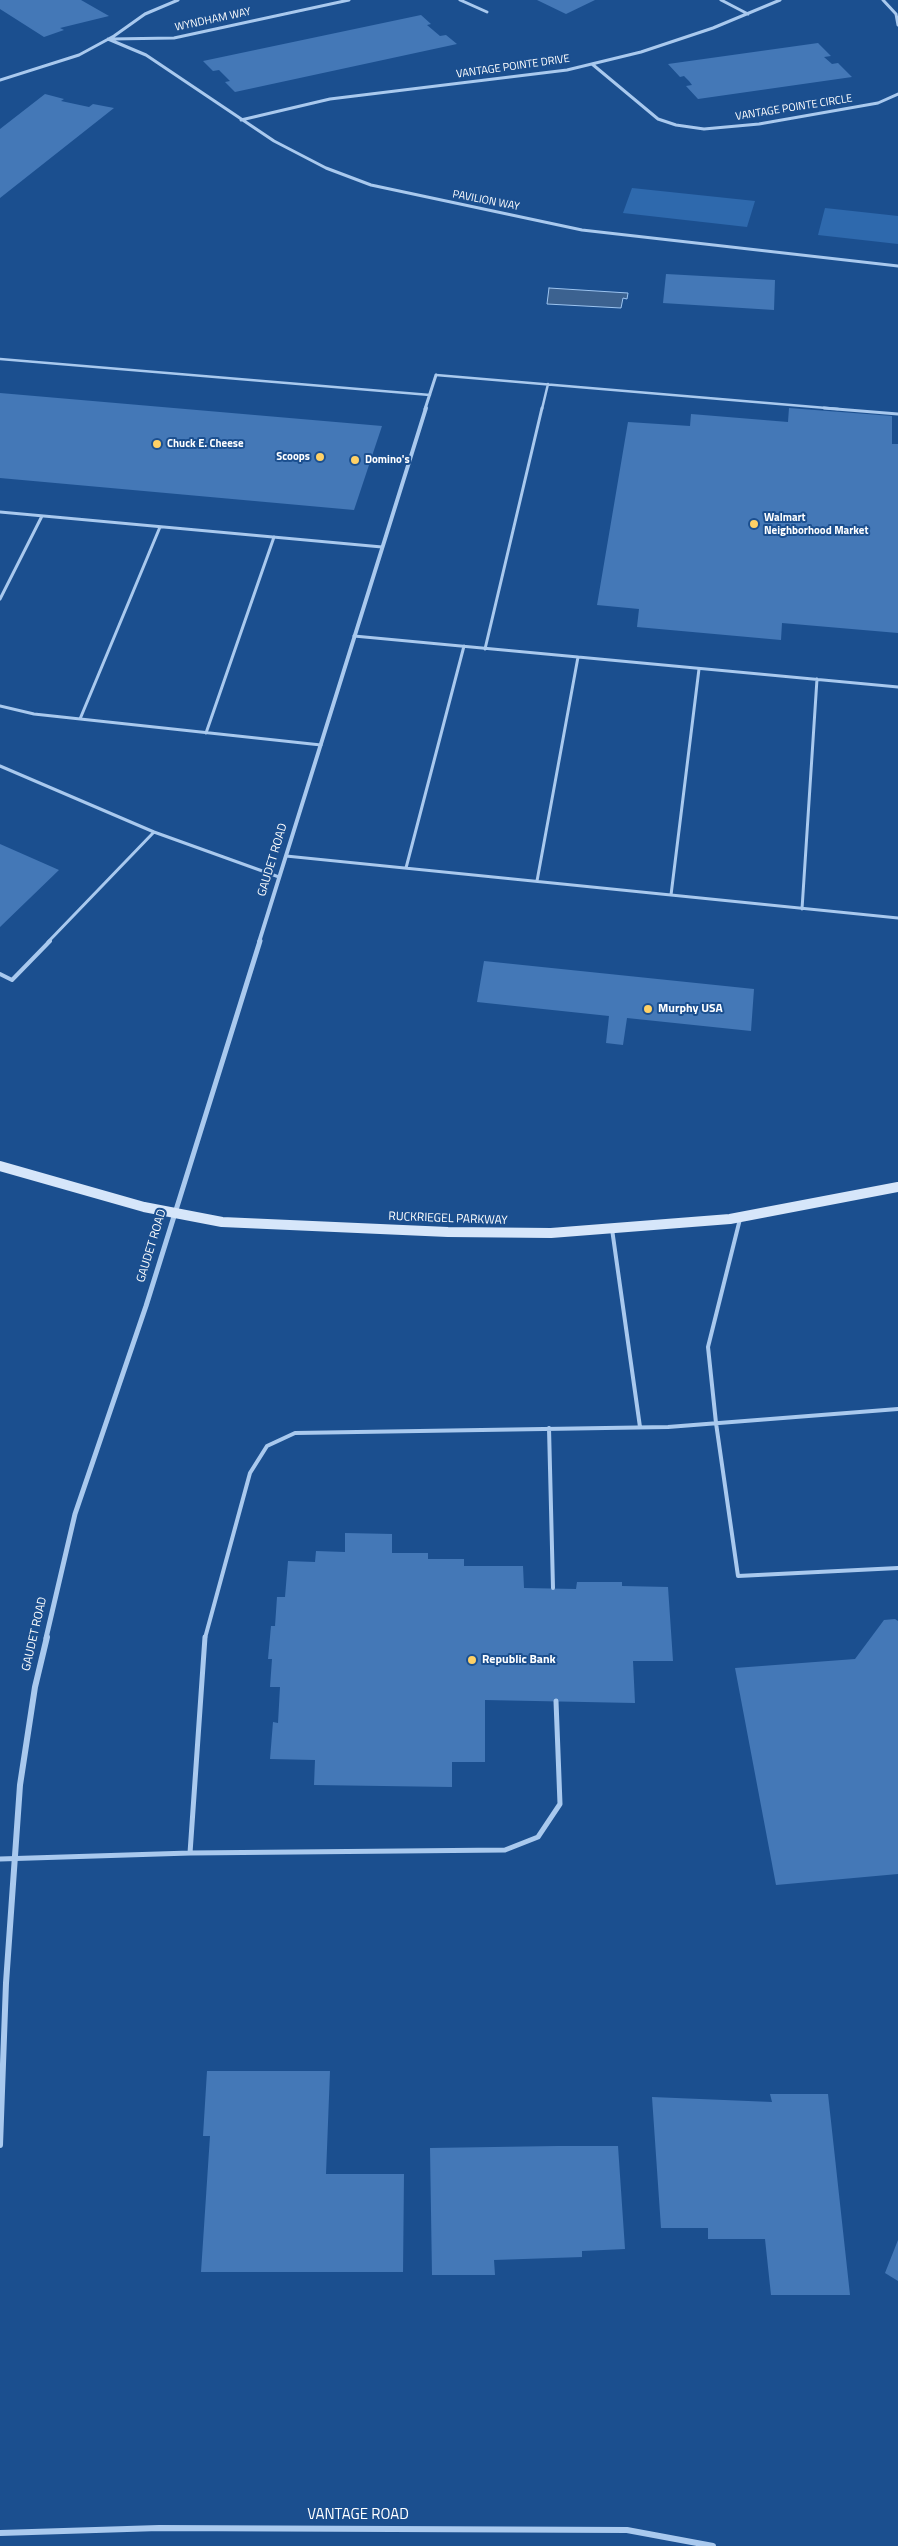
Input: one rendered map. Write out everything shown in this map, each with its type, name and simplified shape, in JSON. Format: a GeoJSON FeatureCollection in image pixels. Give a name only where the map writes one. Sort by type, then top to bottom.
{"type":"FeatureCollection","features":[{"type":"Feature","properties":{"kind":"main road","name":"RUCKRIEGEL PARKWAY"},"geometry":{"type":"LineString","coordinates":[[0,1166],[144,1207],[222,1222],[448,1232],[551,1233],[741,1217],[898,1187]]}},
{"type":"Feature","properties":{"kind":"street"},"geometry":{"type":"LineString","coordinates":[[0,80],[79,55],[108,39],[145,14],[178,0]]}},
{"type":"Feature","properties":{"kind":"street","name":"WYNDHAM WAY"},"geometry":{"type":"LineString","coordinates":[[108,39],[174,38],[349,0]]}},
{"type":"Feature","properties":{"kind":"street"},"geometry":{"type":"LineString","coordinates":[[460,0],[487,12]]}},
{"type":"Feature","properties":{"kind":"street"},"geometry":{"type":"LineString","coordinates":[[720,0],[748,14]]}},
{"type":"Feature","properties":{"kind":"street","name":"VANTAGE POINTE DRIVE"},"geometry":{"type":"LineString","coordinates":[[241,120],[330,99],[567,70],[641,52],[713,28],[780,0]]}},
{"type":"Feature","properties":{"kind":"street"},"geometry":{"type":"LineString","coordinates":[[883,0],[896,14],[898,26]]}},
{"type":"Feature","properties":{"kind":"street","name":"PAVILION WAY"},"geometry":{"type":"LineString","coordinates":[[108,39],[146,55],[274,141],[326,168],[370,185],[582,230],[898,266]]}},
{"type":"Feature","properties":{"kind":"street","name":"VANTAGE POINTE CIRCLE"},"geometry":{"type":"LineString","coordinates":[[592,64],[658,119],[676,125],[704,128],[769,123],[878,103],[898,94]]}},
{"type":"Feature","properties":{"kind":"street","name":"GAUDET ROAD"},"geometry":{"type":"LineString","coordinates":[[0,2145],[6,1983],[20,1785],[35,1688],[74,1514],[146,1306],[436,375]]}},
{"type":"Feature","properties":{"kind":"street","name":"VANTAGE ROAD"},"geometry":{"type":"LineString","coordinates":[[0,2533],[159,2528],[627,2530],[714,2546]]}},
{"type":"Feature","properties":{"kind":"lane"},"geometry":{"type":"LineString","coordinates":[[0,359],[430,395]]}},
{"type":"Feature","properties":{"kind":"lane"},"geometry":{"type":"LineString","coordinates":[[436,375],[898,414]]}},
{"type":"Feature","properties":{"kind":"lane"},"geometry":{"type":"LineString","coordinates":[[485,648],[548,384]]}},
{"type":"Feature","properties":{"kind":"lane"},"geometry":{"type":"LineString","coordinates":[[0,512],[382,547]]}},
{"type":"Feature","properties":{"kind":"lane"},"geometry":{"type":"LineString","coordinates":[[0,599],[42,516]]}},
{"type":"Feature","properties":{"kind":"lane"},"geometry":{"type":"LineString","coordinates":[[80,719],[160,527]]}},
{"type":"Feature","properties":{"kind":"lane"},"geometry":{"type":"LineString","coordinates":[[206,733],[274,537]]}},
{"type":"Feature","properties":{"kind":"lane"},"geometry":{"type":"LineString","coordinates":[[354,636],[898,687]]}},
{"type":"Feature","properties":{"kind":"lane"},"geometry":{"type":"LineString","coordinates":[[406,868],[464,646]]}},
{"type":"Feature","properties":{"kind":"lane"},"geometry":{"type":"LineString","coordinates":[[537,881],[578,657]]}},
{"type":"Feature","properties":{"kind":"lane"},"geometry":{"type":"LineString","coordinates":[[671,895],[699,669]]}},
{"type":"Feature","properties":{"kind":"lane"},"geometry":{"type":"LineString","coordinates":[[802,909],[817,679]]}},
{"type":"Feature","properties":{"kind":"lane"},"geometry":{"type":"LineString","coordinates":[[0,706],[34,714],[321,745]]}},
{"type":"Feature","properties":{"kind":"lane"},"geometry":{"type":"LineString","coordinates":[[0,766],[154,832],[279,877]]}},
{"type":"Feature","properties":{"kind":"lane"},"geometry":{"type":"LineString","coordinates":[[0,974],[12,980],[154,832]]}},
{"type":"Feature","properties":{"kind":"lane"},"geometry":{"type":"LineString","coordinates":[[286,856],[898,918]]}},
{"type":"Feature","properties":{"kind":"lane"},"geometry":{"type":"LineString","coordinates":[[741,1217],[708,1347],[716,1423],[738,1576],[898,1568]]}},
{"type":"Feature","properties":{"kind":"lane"},"geometry":{"type":"LineString","coordinates":[[612,1228],[640,1427]]}},
{"type":"Feature","properties":{"kind":"lane"},"geometry":{"type":"LineString","coordinates":[[190,1853],[206,1636],[250,1473],[267,1446],[296,1433],[640,1427],[898,1409]]}},
{"type":"Feature","properties":{"kind":"lane"},"geometry":{"type":"LineString","coordinates":[[549,1428],[553,1588]]}},
{"type":"Feature","properties":{"kind":"lane"},"geometry":{"type":"LineString","coordinates":[[0,1859],[190,1853],[505,1850],[538,1837],[560,1804],[556,1702]]}},
{"type":"Feature","properties":{"kind":"shaded area"},"geometry":{"type":"Polygon","coordinates":[[[632,188],[755,201],[747,227],[623,213],[632,188]]]}},
{"type":"Feature","properties":{"kind":"shaded area"},"geometry":{"type":"Polygon","coordinates":[[[825,208],[898,216],[898,244],[818,235],[825,208]]]}},
{"type":"Feature","properties":{"kind":"shaded area"},"geometry":{"type":"Polygon","coordinates":[[[549,288],[628,293],[627,299],[623,298],[621,308],[547,304],[549,288]]]}},
{"type":"Feature","properties":{"kind":"building"},"geometry":{"type":"Polygon","coordinates":[[[0,0],[81,0],[109,16],[60,28],[64,30],[44,37],[0,9],[0,0]]]}},
{"type":"Feature","properties":{"kind":"building"},"geometry":{"type":"Polygon","coordinates":[[[537,0],[595,0],[566,14],[537,0]]]}},
{"type":"Feature","properties":{"kind":"building"},"geometry":{"type":"Polygon","coordinates":[[[421,15],[431,24],[427,25],[440,36],[446,35],[457,44],[235,92],[225,82],[230,81],[219,70],[213,71],[203,61],[421,15]]]}},
{"type":"Feature","properties":{"kind":"building"},"geometry":{"type":"Polygon","coordinates":[[[818,43],[831,56],[824,57],[832,64],[838,63],[852,77],[698,99],[686,86],[692,85],[689,81],[684,76],[680,77],[668,64],[818,43]]]}},
{"type":"Feature","properties":{"kind":"building"},"geometry":{"type":"Polygon","coordinates":[[[45,94],[64,99],[61,101],[89,107],[93,104],[114,108],[0,198],[0,129],[45,94]]]}},
{"type":"Feature","properties":{"kind":"building"},"geometry":{"type":"Polygon","coordinates":[[[666,274],[775,280],[774,310],[663,303],[666,274]]]}},
{"type":"Feature","properties":{"kind":"building"},"geometry":{"type":"Polygon","coordinates":[[[0,393],[382,426],[354,510],[0,478],[0,393]]]}},
{"type":"Feature","properties":{"kind":"building","name":"Walmart Neighborhood Market"},"geometry":{"type":"Polygon","coordinates":[[[789,408],[892,416],[892,444],[898,444],[898,633],[782,623],[781,640],[637,627],[639,609],[597,605],[628,422],[690,426],[691,414],[788,422],[789,408]]]}},
{"type":"Feature","properties":{"kind":"building"},"geometry":{"type":"Polygon","coordinates":[[[0,844],[59,870],[0,927],[0,844]]]}},
{"type":"Feature","properties":{"kind":"building","name":"Murphy USA"},"geometry":{"type":"Polygon","coordinates":[[[484,961],[754,989],[751,1031],[627,1018],[623,1045],[606,1043],[609,1016],[477,1002],[484,961]]]}},
{"type":"Feature","properties":{"kind":"building","name":"Republic Bank"},"geometry":{"type":"Polygon","coordinates":[[[345,1533],[392,1534],[392,1553],[428,1553],[428,1559],[464,1559],[464,1566],[523,1566],[524,1588],[576,1589],[577,1582],[622,1582],[622,1586],[668,1587],[673,1661],[633,1661],[635,1703],[485,1700],[485,1762],[452,1762],[452,1787],[314,1785],[315,1760],[270,1759],[273,1722],[278,1723],[280,1687],[270,1687],[272,1659],[268,1659],[271,1626],[275,1626],[277,1597],[285,1597],[288,1561],[315,1562],[316,1551],[345,1552],[345,1533]]]}},
{"type":"Feature","properties":{"kind":"building"},"geometry":{"type":"Polygon","coordinates":[[[895,1619],[898,1621],[898,1874],[776,1885],[735,1668],[855,1659],[884,1620],[895,1619]]]}},
{"type":"Feature","properties":{"kind":"building"},"geometry":{"type":"Polygon","coordinates":[[[207,2071],[330,2071],[326,2174],[404,2174],[403,2272],[201,2272],[210,2136],[203,2136],[207,2071]]]}},
{"type":"Feature","properties":{"kind":"building"},"geometry":{"type":"Polygon","coordinates":[[[770,2094],[828,2094],[850,2295],[771,2295],[765,2239],[708,2239],[708,2228],[661,2228],[652,2097],[772,2102],[770,2094]]]}},
{"type":"Feature","properties":{"kind":"building"},"geometry":{"type":"Polygon","coordinates":[[[618,2146],[625,2249],[582,2251],[582,2257],[494,2260],[495,2275],[432,2275],[430,2148],[618,2146]]]}},
{"type":"Feature","properties":{"kind":"building"},"geometry":{"type":"Polygon","coordinates":[[[898,2240],[898,2281],[885,2273],[898,2240]]]}},
{"type":"Feature","properties":{"kind":"place","name":"Chuck E. Cheese"},"geometry":{"type":"Point","coordinates":[157,444]}},
{"type":"Feature","properties":{"kind":"place","name":"Scoops"},"geometry":{"type":"Point","coordinates":[320,457]}},
{"type":"Feature","properties":{"kind":"place","name":"Domino's"},"geometry":{"type":"Point","coordinates":[355,460]}},
{"type":"Feature","properties":{"kind":"place","name":"Walmart Neighborhood Market"},"geometry":{"type":"Point","coordinates":[754,524]}},
{"type":"Feature","properties":{"kind":"place","name":"Murphy USA"},"geometry":{"type":"Point","coordinates":[648,1009]}},
{"type":"Feature","properties":{"kind":"place","name":"Republic Bank"},"geometry":{"type":"Point","coordinates":[472,1660]}}]}
